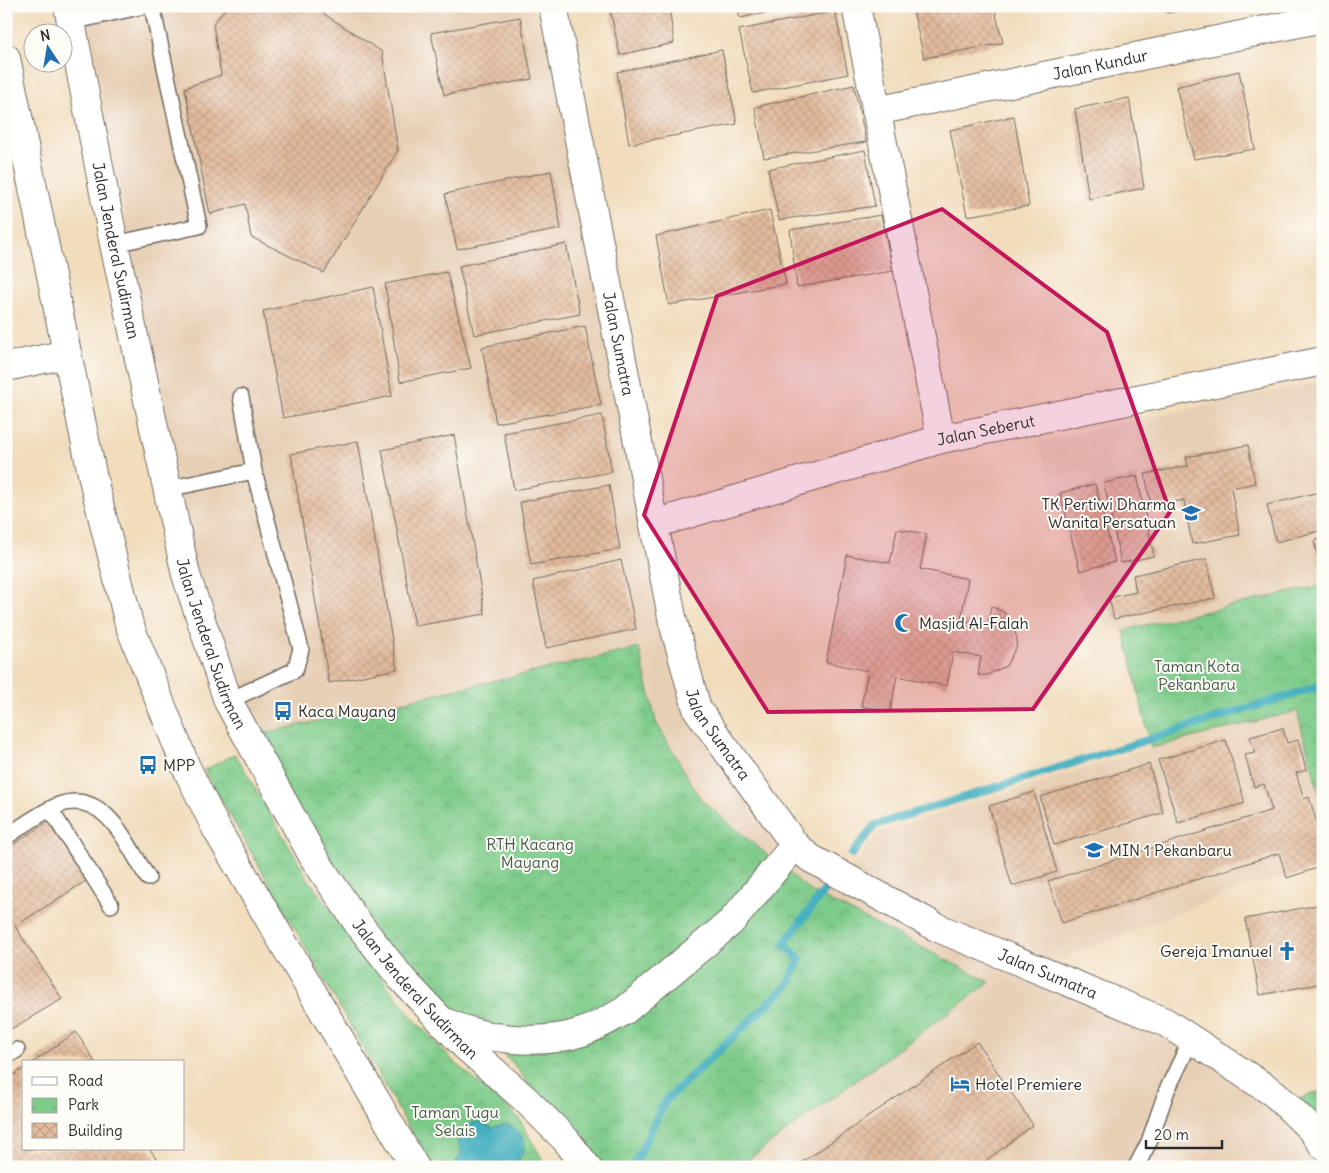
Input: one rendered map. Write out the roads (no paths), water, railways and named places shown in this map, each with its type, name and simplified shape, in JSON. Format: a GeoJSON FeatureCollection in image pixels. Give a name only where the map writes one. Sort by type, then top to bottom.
{"type":"FeatureCollection","features":[{"type":"Feature","properties":{"kind":"street","name":"Jalan Sumatra"},"geometry":{"type":"LineString","coordinates":[[554,6],[654,524],[674,622],[697,709],[795,844],[810,858],[938,928],[1165,1022],[1275,1094],[1319,1132]]}},
{"type":"Feature","properties":{"kind":"street"},"geometry":{"type":"LineString","coordinates":[[856,6],[941,439]]}},
{"type":"Feature","properties":{"kind":"street","name":"Jalan Jenderal Sudirman"},"geometry":{"type":"LineString","coordinates":[[69,14],[114,244],[186,574],[228,701],[314,858],[358,922],[401,978],[478,1060],[525,1099],[566,1140],[587,1167]]}},
{"type":"Feature","properties":{"kind":"street","name":"Jalan Kundur"},"geometry":{"type":"LineString","coordinates":[[876,111],[1323,18]]}},
{"type":"Feature","properties":{"kind":"street"},"geometry":{"type":"LineString","coordinates":[[6,58],[94,483],[129,624],[186,767],[217,830],[415,1167]]}},
{"type":"Feature","properties":{"kind":"street"},"geometry":{"type":"LineString","coordinates":[[6,367],[67,354]]}},
{"type":"Feature","properties":{"kind":"street","name":"Jalan Seberut"},"geometry":{"type":"LineString","coordinates":[[654,524],[941,439],[1323,360]]}},
{"type":"Feature","properties":{"kind":"street"},"geometry":{"type":"LineString","coordinates":[[439,1019],[461,1030],[487,1036],[532,1039],[581,1032],[607,1021],[624,1010],[731,922],[795,844]]}},
{"type":"Feature","properties":{"kind":"street"},"geometry":{"type":"LineString","coordinates":[[525,1099],[563,1167]]}},
{"type":"Feature","properties":{"kind":"lane"},"geometry":{"type":"LineString","coordinates":[[69,14],[144,6]]}},
{"type":"Feature","properties":{"kind":"lane"},"geometry":{"type":"LineString","coordinates":[[114,244],[199,226],[152,6]]}},
{"type":"Feature","properties":{"kind":"lane"},"geometry":{"type":"LineString","coordinates":[[228,701],[295,670],[300,659],[301,649],[254,471],[241,397]]}},
{"type":"Feature","properties":{"kind":"lane"},"geometry":{"type":"LineString","coordinates":[[167,489],[254,471]]}},
{"type":"Feature","properties":{"kind":"lane"},"geometry":{"type":"LineString","coordinates":[[6,836],[50,809],[77,801],[92,803],[109,818],[148,878]]}},
{"type":"Feature","properties":{"kind":"lane"},"geometry":{"type":"LineString","coordinates":[[50,809],[111,905]]}},
{"type":"Feature","properties":{"kind":"lane"},"geometry":{"type":"LineString","coordinates":[[1136,1167],[1149,1142],[1167,1090],[1192,1038]]}},
{"type":"Feature","properties":{"kind":"water"},"geometry":{"type":"Polygon","coordinates":[[[481,1122],[492,1128],[507,1124],[520,1134],[524,1143],[523,1153],[519,1158],[522,1167],[455,1167],[456,1161],[462,1153],[458,1141],[461,1131],[469,1124],[481,1122]]]}},
{"type":"Feature","properties":{"kind":"waterway"},"geometry":{"type":"LineString","coordinates":[[852,854],[875,825],[1323,685]]}},
{"type":"Feature","properties":{"kind":"waterway"},"geometry":{"type":"LineString","coordinates":[[633,1167],[665,1101],[787,986],[800,959],[784,944],[824,891]]}},
{"type":"Feature","properties":{"kind":"place","name":"TK Pertiwi Dharma Wanita Persatuan"},"geometry":{"type":"Point","coordinates":[1191,513]}},
{"type":"Feature","properties":{"kind":"place","name":"Masjid Al-Falah"},"geometry":{"type":"Point","coordinates":[904,623]}},
{"type":"Feature","properties":{"kind":"place","name":"Kaca Mayang"},"geometry":{"type":"Point","coordinates":[283,711]}},
{"type":"Feature","properties":{"kind":"place","name":"MPP"},"geometry":{"type":"Point","coordinates":[148,765]}},
{"type":"Feature","properties":{"kind":"place","name":"MIN 1 Pekanbaru"},"geometry":{"type":"Point","coordinates":[1094,850]}},
{"type":"Feature","properties":{"kind":"place","name":"Gereja Imanuel"},"geometry":{"type":"Point","coordinates":[1287,951]}},
{"type":"Feature","properties":{"kind":"place","name":"Hotel Premiere"},"geometry":{"type":"Point","coordinates":[960,1084]}},
{"type":"Feature","properties":{"kind":"park label","name":"Taman Kota Pekanbaru"},"geometry":{"type":"Point","coordinates":[1197,675]}},
{"type":"Feature","properties":{"kind":"park label","name":"RTH Kacang Mayang"},"geometry":{"type":"Point","coordinates":[530,853]}},
{"type":"Feature","properties":{"kind":"park label","name":"Taman Tugu Selais"},"geometry":{"type":"Point","coordinates":[455,1121]}}]}
